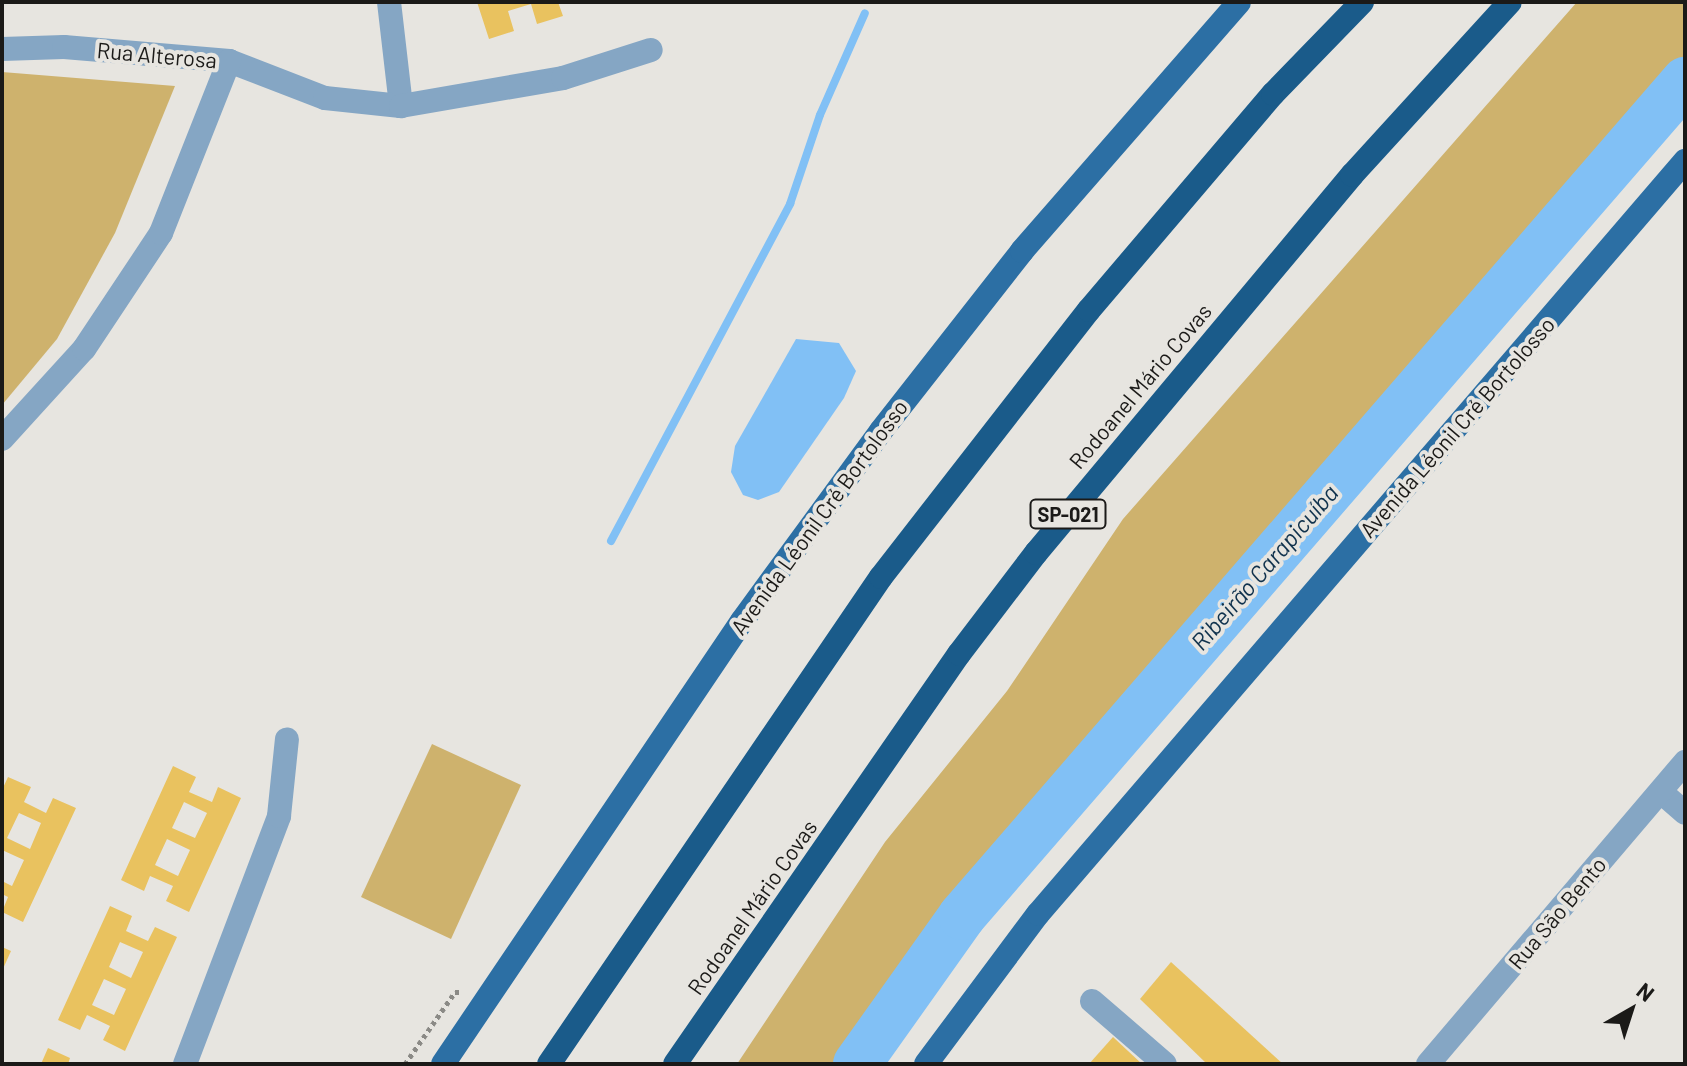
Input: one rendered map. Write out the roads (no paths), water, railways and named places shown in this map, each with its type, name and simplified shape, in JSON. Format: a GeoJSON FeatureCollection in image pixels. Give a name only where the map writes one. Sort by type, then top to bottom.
{"type":"FeatureCollection","features":[{"type":"Feature","properties":{"kind":"highway"},"geometry":{"type":"LineString","coordinates":[[549,1064],[890,565],[1089,310],[1273,94],[1362,2]]}},
{"type":"Feature","properties":{"kind":"highway","name":"Rodoanel Mário Covas"},"geometry":{"type":"LineString","coordinates":[[675,1064],[959,654],[1036,553],[1352,175],[1510,2]]}},
{"type":"Feature","properties":{"kind":"main road","name":"Avenida Léonil Cré Bortolosso"},"geometry":{"type":"LineString","coordinates":[[443,1064],[742,621],[881,431],[1022,251],[1239,2]]}},
{"type":"Feature","properties":{"kind":"main road","name":"Avenida Léonil Cré Bortolosso"},"geometry":{"type":"LineString","coordinates":[[926,1064],[1038,914],[1685,161]]}},
{"type":"Feature","properties":{"kind":"street"},"geometry":{"type":"LineString","coordinates":[[389,2],[401,106]]}},
{"type":"Feature","properties":{"kind":"street","name":"Rua Alterosa"},"geometry":{"type":"LineString","coordinates":[[2,49],[64,47],[229,61],[325,98],[401,106],[563,78],[651,50]]}},
{"type":"Feature","properties":{"kind":"street"},"geometry":{"type":"LineString","coordinates":[[2,439],[84,349],[161,233],[229,61]]}},
{"type":"Feature","properties":{"kind":"street"},"geometry":{"type":"LineString","coordinates":[[185,1064],[279,816],[287,739]]}},
{"type":"Feature","properties":{"kind":"street","name":"Rua São Bento"},"geometry":{"type":"LineString","coordinates":[[1428,1064],[1685,762]]}},
{"type":"Feature","properties":{"kind":"street"},"geometry":{"type":"LineString","coordinates":[[1661,792],[1685,813]]}},
{"type":"Feature","properties":{"kind":"street"},"geometry":{"type":"LineString","coordinates":[[1092,1001],[1165,1064]]}},
{"type":"Feature","properties":{"kind":"water"},"geometry":{"type":"Polygon","coordinates":[[[796,339],[839,343],[856,371],[844,398],[779,492],[758,500],[743,495],[731,472],[735,446],[796,339]]]}},
{"type":"Feature","properties":{"kind":"waterway"},"geometry":{"type":"LineString","coordinates":[[611,541],[790,204],[820,115],[865,13]]}},
{"type":"Feature","properties":{"kind":"waterway","name":"Ribeirão Carapicuíba"},"geometry":{"type":"LineString","coordinates":[[857,1064],[962,916],[1685,81]]}}]}
